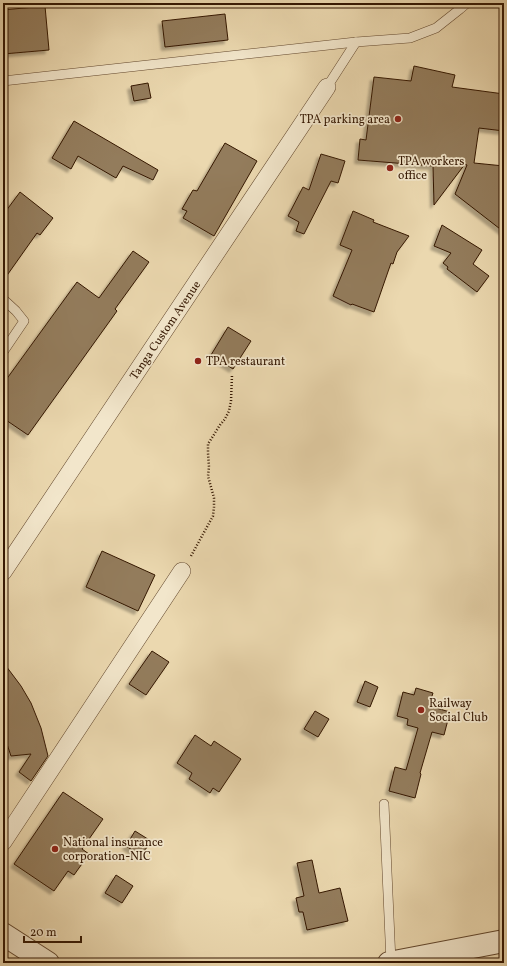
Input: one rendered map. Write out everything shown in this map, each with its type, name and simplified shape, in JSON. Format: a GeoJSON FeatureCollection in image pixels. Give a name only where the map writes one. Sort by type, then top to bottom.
{"type":"FeatureCollection","features":[{"type":"Feature","properties":{"kind":"street","name":"Tanga Custom Avenue"},"geometry":{"type":"LineString","coordinates":[[3,572],[327,87]]}},
{"type":"Feature","properties":{"kind":"street"},"geometry":{"type":"LineString","coordinates":[[3,842],[182,571]]}},
{"type":"Feature","properties":{"kind":"street"},"geometry":{"type":"LineString","coordinates":[[3,934],[48,963]]}},
{"type":"Feature","properties":{"kind":"street"},"geometry":{"type":"LineString","coordinates":[[390,963],[504,941]]}},
{"type":"Feature","properties":{"kind":"lane"},"geometry":{"type":"LineString","coordinates":[[3,81],[356,42],[410,38],[436,28],[467,3]]}},
{"type":"Feature","properties":{"kind":"lane"},"geometry":{"type":"LineString","coordinates":[[327,87],[356,42]]}},
{"type":"Feature","properties":{"kind":"lane"},"geometry":{"type":"LineString","coordinates":[[3,299],[24,321],[3,352]]}},
{"type":"Feature","properties":{"kind":"lane"},"geometry":{"type":"LineString","coordinates":[[384,804],[390,963]]}},
{"type":"Feature","properties":{"kind":"path"},"geometry":{"type":"LineString","coordinates":[[182,571],[213,516],[214,498],[208,476],[208,444],[229,411],[232,375]]}},
{"type":"Feature","properties":{"kind":"building"},"geometry":{"type":"Polygon","coordinates":[[[45,6],[49,50],[3,54],[3,10],[45,6]]]}},
{"type":"Feature","properties":{"kind":"building"},"geometry":{"type":"Polygon","coordinates":[[[225,14],[228,40],[165,47],[162,21],[225,14]]]}},
{"type":"Feature","properties":{"kind":"building"},"geometry":{"type":"Polygon","coordinates":[[[414,66],[455,75],[452,87],[504,94],[504,131],[479,128],[474,163],[504,166],[504,232],[455,194],[467,165],[465,164],[434,205],[433,166],[358,160],[360,139],[366,140],[374,77],[411,81],[414,66]]]}},
{"type":"Feature","properties":{"kind":"building"},"geometry":{"type":"Polygon","coordinates":[[[148,83],[151,98],[134,101],[131,86],[148,83]]]}},
{"type":"Feature","properties":{"kind":"building"},"geometry":{"type":"Polygon","coordinates":[[[74,121],[158,170],[153,180],[123,166],[116,178],[78,156],[71,169],[52,158],[74,121]]]}},
{"type":"Feature","properties":{"kind":"building"},"geometry":{"type":"Polygon","coordinates":[[[225,143],[257,161],[214,236],[183,218],[187,211],[182,209],[193,190],[197,191],[225,143]]]}},
{"type":"Feature","properties":{"kind":"building"},"geometry":{"type":"Polygon","coordinates":[[[321,154],[345,161],[338,183],[331,181],[304,234],[296,231],[299,222],[288,216],[303,187],[309,190],[321,154]]]}},
{"type":"Feature","properties":{"kind":"building"},"geometry":{"type":"Polygon","coordinates":[[[20,192],[53,218],[40,235],[37,233],[3,281],[3,215],[20,192]]]}},
{"type":"Feature","properties":{"kind":"building"},"geometry":{"type":"Polygon","coordinates":[[[353,211],[374,220],[373,222],[409,236],[397,252],[393,264],[391,263],[374,312],[352,304],[351,305],[333,296],[352,250],[340,245],[353,211]]]}},
{"type":"Feature","properties":{"kind":"building"},"geometry":{"type":"Polygon","coordinates":[[[442,225],[482,250],[473,264],[489,276],[477,292],[447,269],[448,267],[443,263],[451,253],[434,246],[442,225]]]}},
{"type":"Feature","properties":{"kind":"building"},"geometry":{"type":"Polygon","coordinates":[[[133,251],[149,262],[115,309],[117,311],[28,435],[3,418],[3,384],[77,282],[99,298],[133,251]]]}},
{"type":"Feature","properties":{"kind":"building"},"geometry":{"type":"Polygon","coordinates":[[[228,327],[251,341],[233,369],[211,355],[228,327]]]}},
{"type":"Feature","properties":{"kind":"building"},"geometry":{"type":"Polygon","coordinates":[[[102,551],[155,575],[138,611],[86,587],[102,551]]]}},
{"type":"Feature","properties":{"kind":"building"},"geometry":{"type":"Polygon","coordinates":[[[152,651],[169,662],[146,695],[129,684],[152,651]]]}},
{"type":"Feature","properties":{"kind":"building"},"geometry":{"type":"Polygon","coordinates":[[[3,662],[21,686],[31,703],[41,728],[48,756],[31,781],[19,772],[31,754],[11,756],[3,732],[3,662]]]}},
{"type":"Feature","properties":{"kind":"building"},"geometry":{"type":"Polygon","coordinates":[[[365,681],[378,687],[370,707],[357,702],[365,681]]]}},
{"type":"Feature","properties":{"kind":"building"},"geometry":{"type":"Polygon","coordinates":[[[416,688],[433,693],[431,699],[438,701],[436,708],[450,712],[444,735],[432,732],[420,773],[415,798],[389,791],[395,767],[406,770],[418,728],[407,725],[408,719],[397,716],[403,692],[414,695],[416,688]]]}},
{"type":"Feature","properties":{"kind":"building"},"geometry":{"type":"Polygon","coordinates":[[[315,711],[329,719],[318,737],[304,729],[315,711]]]}},
{"type":"Feature","properties":{"kind":"building"},"geometry":{"type":"Polygon","coordinates":[[[195,735],[211,746],[214,741],[241,759],[219,792],[213,788],[210,793],[189,779],[192,773],[177,763],[195,735]]]}},
{"type":"Feature","properties":{"kind":"building"},"geometry":{"type":"Polygon","coordinates":[[[63,792],[103,819],[82,849],[89,854],[74,875],[68,871],[54,891],[14,864],[63,792]]]}},
{"type":"Feature","properties":{"kind":"building"},"geometry":{"type":"Polygon","coordinates":[[[135,831],[151,841],[141,856],[126,846],[135,831]]]}},
{"type":"Feature","properties":{"kind":"building"},"geometry":{"type":"Polygon","coordinates":[[[312,860],[319,893],[340,888],[348,921],[307,930],[303,912],[299,912],[296,898],[304,896],[297,863],[312,860]]]}},
{"type":"Feature","properties":{"kind":"building"},"geometry":{"type":"Polygon","coordinates":[[[116,875],[133,886],[122,903],[105,893],[116,875]]]}},
{"type":"Feature","properties":{"kind":"place","name":"TPA parking area"},"geometry":{"type":"Point","coordinates":[398,119]}},
{"type":"Feature","properties":{"kind":"place","name":"TPA workers office"},"geometry":{"type":"Point","coordinates":[390,168]}},
{"type":"Feature","properties":{"kind":"place","name":"TPA restaurant"},"geometry":{"type":"Point","coordinates":[198,361]}},
{"type":"Feature","properties":{"kind":"place","name":"Railway Social Club"},"geometry":{"type":"Point","coordinates":[421,710]}},
{"type":"Feature","properties":{"kind":"place","name":"National insurance corporation-NIC"},"geometry":{"type":"Point","coordinates":[55,849]}}]}
